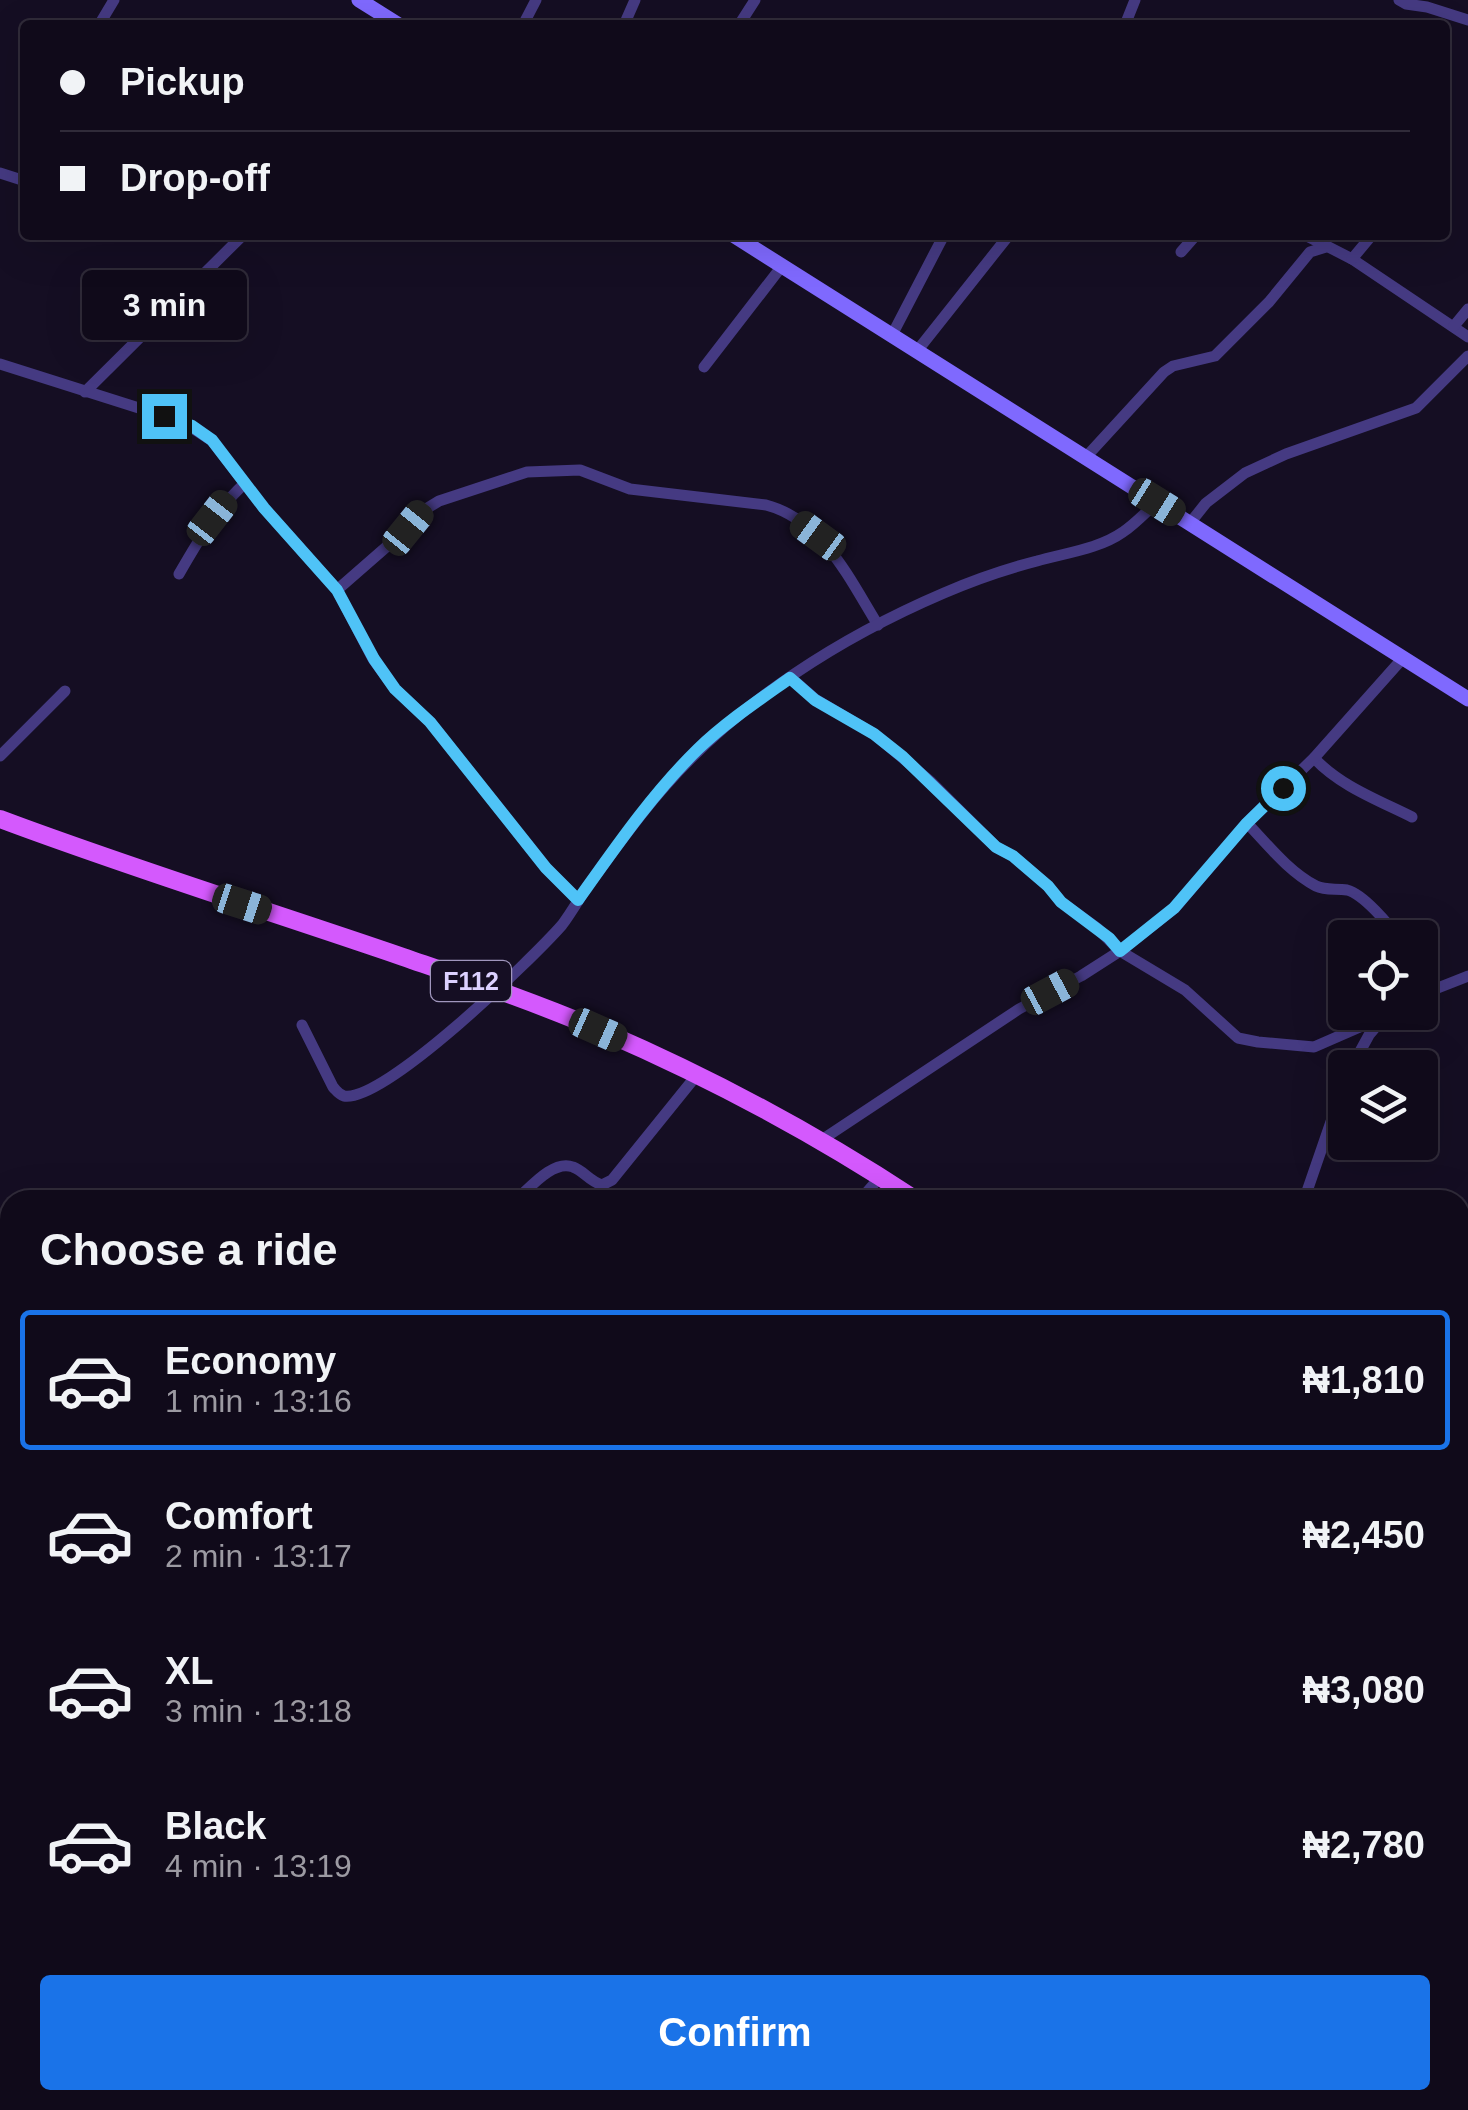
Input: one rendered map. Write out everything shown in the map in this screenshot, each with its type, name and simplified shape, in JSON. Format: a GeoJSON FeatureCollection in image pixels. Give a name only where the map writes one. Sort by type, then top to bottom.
{"type":"FeatureCollection","features":[{"type":"Feature","properties":{"kind":"main road"},"geometry":{"type":"LineString","coordinates":[[741,240],[1402,658],[1467,695]]}},
{"type":"Feature","properties":{"kind":"main road","name":"F112"},"geometry":{"type":"LineString","coordinates":[[0,820],[496,990],[598,1030],[820,1141],[901,1190]]}},
{"type":"Feature","properties":{"kind":"street"},"geometry":{"type":"LineString","coordinates":[[1398,0],[1468,20]]}},
{"type":"Feature","properties":{"kind":"street"},"geometry":{"type":"LineString","coordinates":[[86,392],[238,240]]}},
{"type":"Feature","properties":{"kind":"street"},"geometry":{"type":"LineString","coordinates":[[892,335],[941,240]]}},
{"type":"Feature","properties":{"kind":"street"},"geometry":{"type":"LineString","coordinates":[[917,351],[1005,240]]}},
{"type":"Feature","properties":{"kind":"street"},"geometry":{"type":"LineString","coordinates":[[1181,252],[1192,240]]}},
{"type":"Feature","properties":{"kind":"street"},"geometry":{"type":"LineString","coordinates":[[1314,240],[1352,259],[1468,338]]}},
{"type":"Feature","properties":{"kind":"street"},"geometry":{"type":"LineString","coordinates":[[1352,259],[1368,240]]}},
{"type":"Feature","properties":{"kind":"street"},"geometry":{"type":"LineString","coordinates":[[1086,457],[1164,372],[1173,366],[1215,356],[1269,302],[1310,252],[1326,247]]}},
{"type":"Feature","properties":{"kind":"street"},"geometry":{"type":"LineString","coordinates":[[704,368],[782,266]]}},
{"type":"Feature","properties":{"kind":"street"},"geometry":{"type":"LineString","coordinates":[[1454,326],[1468,309]]}},
{"type":"Feature","properties":{"kind":"street"},"geometry":{"type":"LineString","coordinates":[[1190,523],[1206,503],[1245,473],[1286,454],[1416,408],[1468,356]]}},
{"type":"Feature","properties":{"kind":"street"},"geometry":{"type":"LineString","coordinates":[[0,364],[192,426],[212,440],[264,508],[337,590],[395,689],[430,722],[546,868],[578,900]]}},
{"type":"Feature","properties":{"kind":"street"},"geometry":{"type":"LineString","coordinates":[[337,590],[421,512],[439,502],[527,472],[580,470],[630,489],[780,509],[833,552],[878,626]]}},
{"type":"Feature","properties":{"kind":"street"},"geometry":{"type":"LineString","coordinates":[[179,574],[212,518],[245,483]]}},
{"type":"Feature","properties":{"kind":"street"},"geometry":{"type":"LineString","coordinates":[[302,1024],[340,1094],[348,1096],[367,1090],[421,1056],[496,990],[563,923],[638,817],[700,748],[760,699],[822,656],[944,592],[1101,543],[1122,533],[1157,502]]}},
{"type":"Feature","properties":{"kind":"street"},"geometry":{"type":"LineString","coordinates":[[820,1141],[1019,1010],[1120,951],[1174,908],[1247,823],[1314,758],[1402,658]]}},
{"type":"Feature","properties":{"kind":"street"},"geometry":{"type":"LineString","coordinates":[[790,678],[815,700],[874,734],[903,757],[996,847],[1013,856],[1061,902],[1120,951],[1185,990],[1242,1040],[1314,1047],[1352,1030]]}},
{"type":"Feature","properties":{"kind":"street"},"geometry":{"type":"LineString","coordinates":[[0,756],[65,691]]}},
{"type":"Feature","properties":{"kind":"street"},"geometry":{"type":"LineString","coordinates":[[1314,758],[1356,790],[1412,817]]}},
{"type":"Feature","properties":{"kind":"street"},"geometry":{"type":"LineString","coordinates":[[1247,823],[1306,880],[1320,889],[1354,892],[1384,920]]}},
{"type":"Feature","properties":{"kind":"street"},"geometry":{"type":"LineString","coordinates":[[1438,987],[1468,976]]}},
{"type":"Feature","properties":{"kind":"street"},"geometry":{"type":"LineString","coordinates":[[529,1190],[561,1165],[573,1167],[602,1185],[612,1180],[696,1076]]}},
{"type":"Feature","properties":{"kind":"street"},"geometry":{"type":"LineString","coordinates":[[1307,1190],[1328,1130]]}},
{"type":"Feature","properties":{"kind":"street"},"geometry":{"type":"LineString","coordinates":[[868,1190],[880,1176]]}},
{"type":"Feature","properties":{"kind":"route"},"geometry":{"type":"LineString","coordinates":[[164,416],[192,426],[212,440],[264,508],[337,590],[395,689],[430,722],[546,868],[578,900],[638,817],[700,748],[790,678],[815,700],[874,734],[903,757],[996,847],[1013,856],[1120,951],[1174,908],[1247,823],[1283,788]]}}]}
